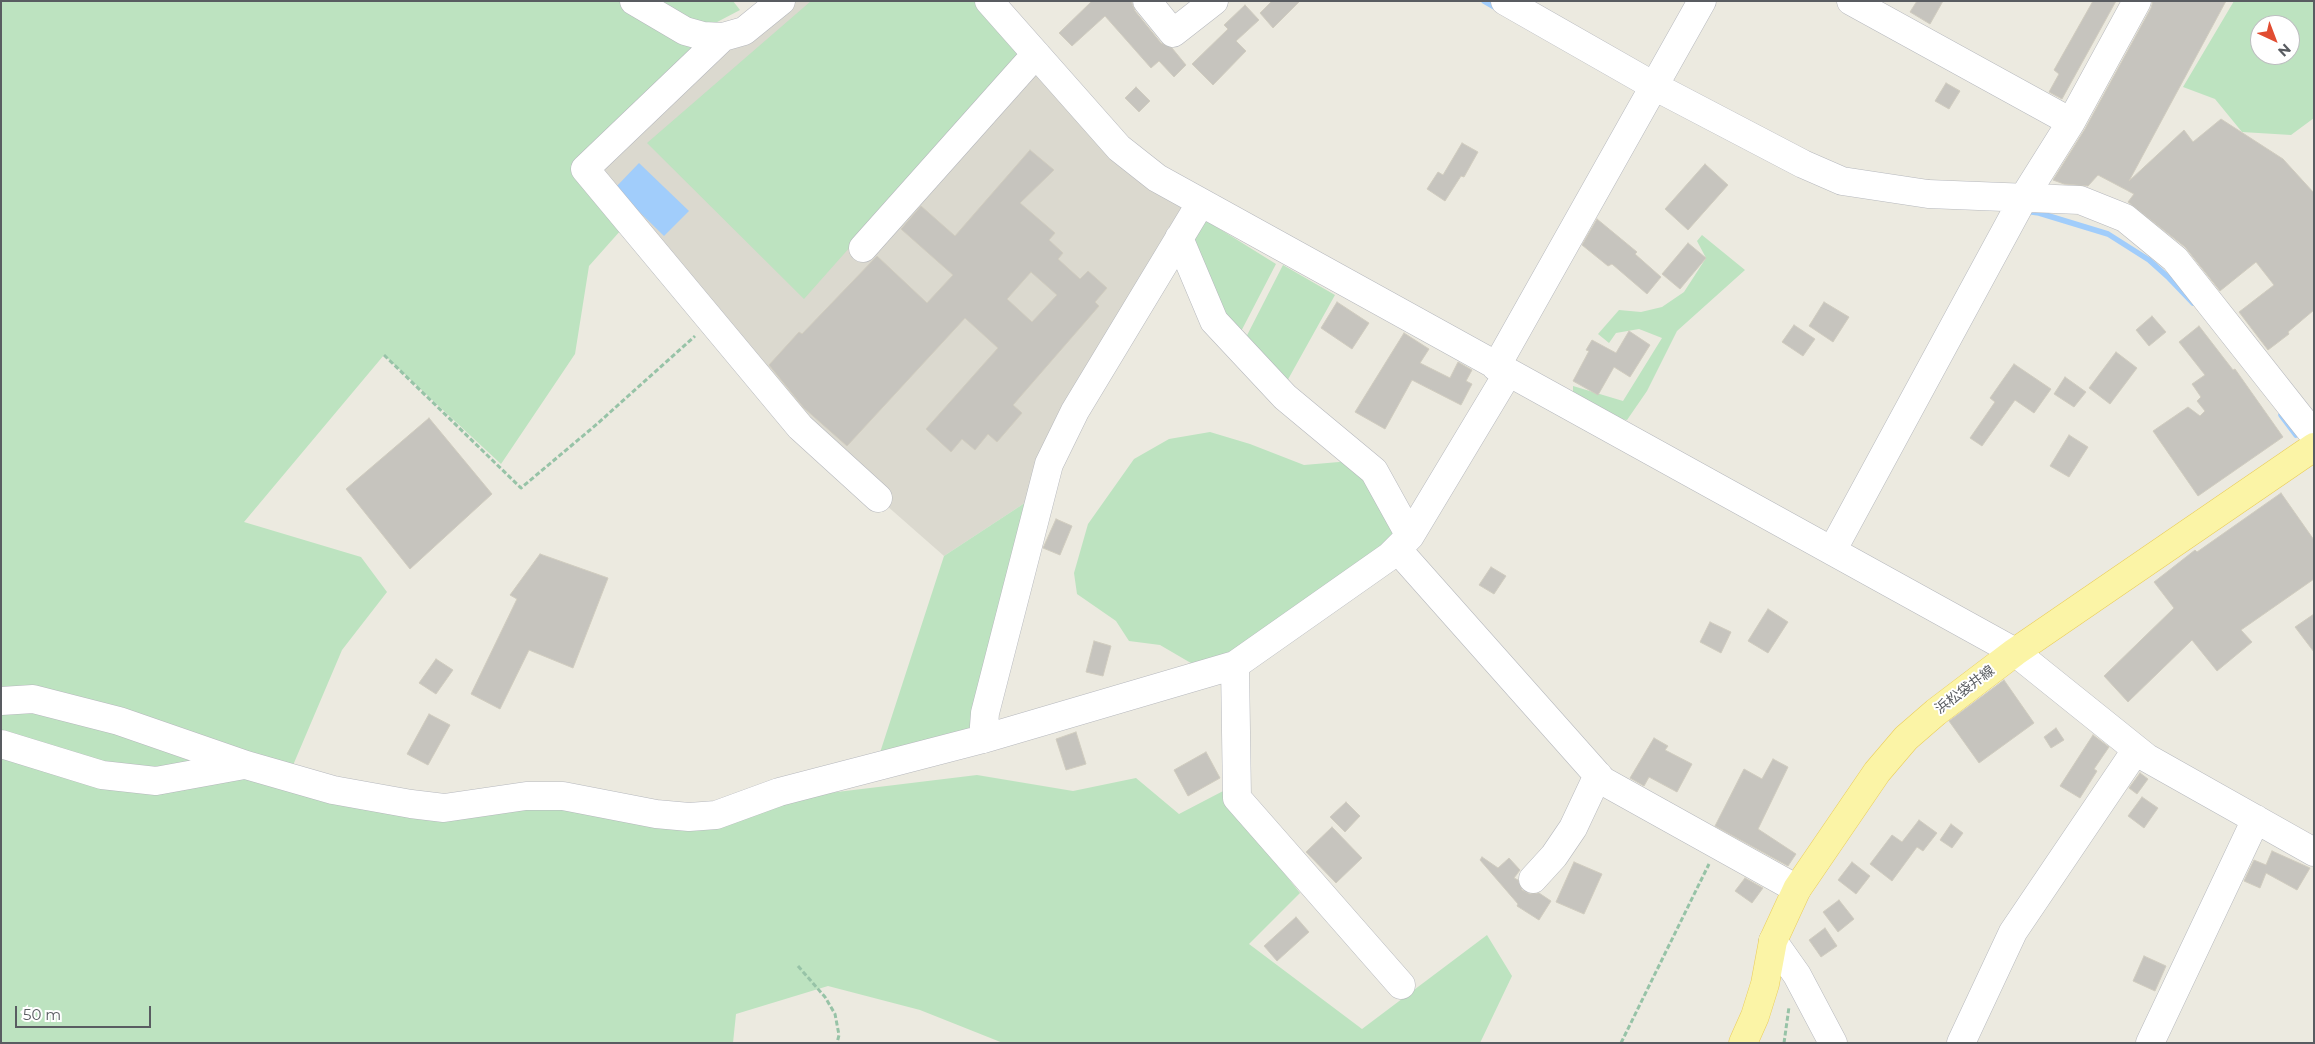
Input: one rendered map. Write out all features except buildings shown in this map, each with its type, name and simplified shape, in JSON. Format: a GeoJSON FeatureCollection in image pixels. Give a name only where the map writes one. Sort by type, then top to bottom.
{"type":"FeatureCollection","features":[{"type":"Feature","properties":{"kind":"main road","name":"浜松袋井線"},"geometry":{"type":"LineString","coordinates":[[1743,1043],[1755,1016],[1765,984],[1773,942],[1797,889],[1877,772],[1906,738],[1936,712],[2015,652],[2314,447]]}},
{"type":"Feature","properties":{"kind":"street"},"geometry":{"type":"LineString","coordinates":[[634,1],[685,32],[703,36],[723,37],[744,31],[781,1]]}},
{"type":"Feature","properties":{"kind":"street"},"geometry":{"type":"LineString","coordinates":[[989,1],[1119,148],[1156,178],[1200,204],[2015,652],[2147,758],[2314,852]]}},
{"type":"Feature","properties":{"kind":"street"},"geometry":{"type":"LineString","coordinates":[[1147,1],[1173,33],[1214,1]]}},
{"type":"Feature","properties":{"kind":"street"},"geometry":{"type":"LineString","coordinates":[[1505,1],[1654,86],[1803,164],[1842,181],[1928,194],[2080,200],[2125,218],[2175,259],[2314,435]]}},
{"type":"Feature","properties":{"kind":"street"},"geometry":{"type":"LineString","coordinates":[[1,701],[33,699],[119,721],[246,765],[333,790],[444,808],[526,796],[563,796],[656,814],[689,817],[716,816],[778,792],[983,739],[1234,666],[1390,556],[1403,542],[1502,370],[1654,86],[1702,1]]}},
{"type":"Feature","properties":{"kind":"street"},"geometry":{"type":"LineString","coordinates":[[1851,1],[1882,9],[2071,122]]}},
{"type":"Feature","properties":{"kind":"street"},"geometry":{"type":"LineString","coordinates":[[1832,551],[2024,197],[2071,122],[2137,1]]}},
{"type":"Feature","properties":{"kind":"street"},"geometry":{"type":"LineString","coordinates":[[723,37],[585,169],[800,427],[878,498]]}},
{"type":"Feature","properties":{"kind":"street"},"geometry":{"type":"LineString","coordinates":[[863,248],[1036,54]]}},
{"type":"Feature","properties":{"kind":"street"},"geometry":{"type":"LineString","coordinates":[[983,739],[985,713],[1049,464],[1076,411],[1200,204]]}},
{"type":"Feature","properties":{"kind":"street"},"geometry":{"type":"LineString","coordinates":[[1179,238],[1214,321],[1285,397],[1374,470],[1403,542],[1603,781],[1797,889]]}},
{"type":"Feature","properties":{"kind":"street"},"geometry":{"type":"LineString","coordinates":[[1234,666],[1237,798],[1401,985]]}},
{"type":"Feature","properties":{"kind":"street"},"geometry":{"type":"LineString","coordinates":[[1,744],[102,775],[156,781],[246,765]]}},
{"type":"Feature","properties":{"kind":"street"},"geometry":{"type":"LineString","coordinates":[[1961,1043],[2013,932],[2136,750]]}},
{"type":"Feature","properties":{"kind":"street"},"geometry":{"type":"LineString","coordinates":[[1533,879],[1554,856],[1573,828],[1598,775]]}},
{"type":"Feature","properties":{"kind":"street"},"geometry":{"type":"LineString","coordinates":[[2150,1043],[2256,820]]}},
{"type":"Feature","properties":{"kind":"street"},"geometry":{"type":"LineString","coordinates":[[1773,942],[1798,975],[1833,1043]]}},
{"type":"Feature","properties":{"kind":"path"},"geometry":{"type":"LineString","coordinates":[[384,355],[520,488],[597,424],[712,320]]}},
{"type":"Feature","properties":{"kind":"path"},"geometry":{"type":"LineString","coordinates":[[1621,1043],[1718,846]]}},
{"type":"Feature","properties":{"kind":"path"},"geometry":{"type":"LineString","coordinates":[[798,966],[825,997],[835,1014],[839,1035],[837,1043]]}},
{"type":"Feature","properties":{"kind":"shaded area"},"geometry":{"type":"Polygon","coordinates":[[[770,1],[989,1],[1125,152],[1200,204],[1043,491],[944,556],[878,498],[585,169],[770,1]]]}},
{"type":"Feature","properties":{"kind":"green space"},"geometry":{"type":"Polygon","coordinates":[[[1,1],[733,1],[740,10],[681,41],[699,49],[591,164],[629,221],[589,266],[575,354],[501,464],[384,355],[244,522],[361,557],[387,592],[342,650],[288,777],[450,807],[540,796],[656,814],[977,775],[1073,791],[1136,778],[1179,814],[1227,789],[1252,833],[1300,893],[1249,944],[1362,1029],[1487,935],[1512,976],[1480,1043],[1003,1043],[920,1010],[828,986],[736,1014],[733,1043],[1,1043],[1,1]]]}},
{"type":"Feature","properties":{"kind":"green space"},"geometry":{"type":"Polygon","coordinates":[[[811,1],[978,1],[1023,52],[804,299],[647,143],[811,1]]]}},
{"type":"Feature","properties":{"kind":"green space"},"geometry":{"type":"Polygon","coordinates":[[[2234,1],[2314,1],[2314,118],[2291,135],[2242,132],[2215,99],[2183,87],[2234,1]]]}},
{"type":"Feature","properties":{"kind":"green space"},"geometry":{"type":"Polygon","coordinates":[[[1194,213],[1276,264],[1235,343],[1179,238],[1194,213]]]}},
{"type":"Feature","properties":{"kind":"green space"},"geometry":{"type":"Polygon","coordinates":[[[1702,235],[1745,270],[1677,331],[1647,391],[1627,420],[1613,418],[1573,397],[1573,386],[1623,401],[1662,338],[1639,329],[1616,333],[1609,343],[1598,334],[1619,310],[1641,312],[1662,307],[1684,292],[1706,258],[1697,241],[1702,235]]]}},
{"type":"Feature","properties":{"kind":"green space"},"geometry":{"type":"Polygon","coordinates":[[[1283,265],[1335,295],[1281,392],[1240,349],[1283,265]]]}},
{"type":"Feature","properties":{"kind":"green space"},"geometry":{"type":"Polygon","coordinates":[[[1210,432],[1250,444],[1304,465],[1339,462],[1356,454],[1410,536],[1208,673],[1160,645],[1129,641],[1116,621],[1077,594],[1074,573],[1088,524],[1134,459],[1169,439],[1210,432]]]}},
{"type":"Feature","properties":{"kind":"green space"},"geometry":{"type":"Polygon","coordinates":[[[1043,491],[983,739],[875,768],[944,556],[1043,491]]]}},
{"type":"Feature","properties":{"kind":"water"},"geometry":{"type":"Polygon","coordinates":[[[639,163],[689,211],[664,236],[615,188],[639,163]]]}},
{"type":"Feature","properties":{"kind":"waterway"},"geometry":{"type":"LineString","coordinates":[[1484,1],[1498,9]]}},
{"type":"Feature","properties":{"kind":"waterway"},"geometry":{"type":"LineString","coordinates":[[2024,211],[2039,213],[2108,234],[2149,260],[2193,303]]}},
{"type":"Feature","properties":{"kind":"waterway"},"geometry":{"type":"LineString","coordinates":[[2281,415],[2296,435]]}}]}
